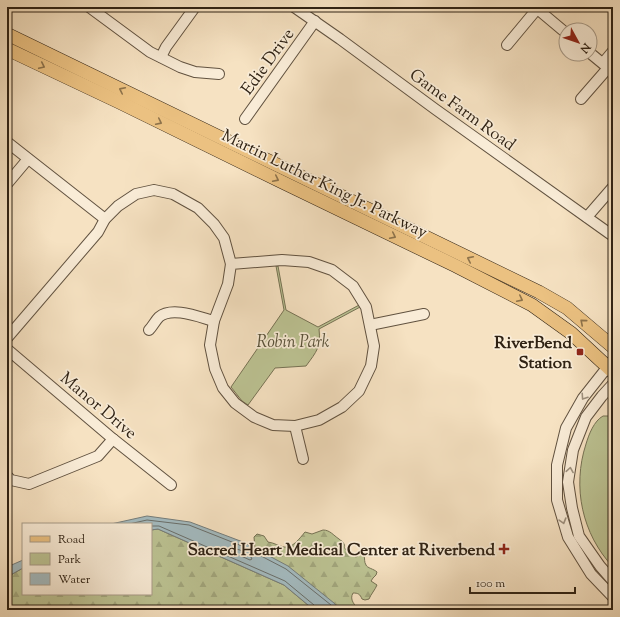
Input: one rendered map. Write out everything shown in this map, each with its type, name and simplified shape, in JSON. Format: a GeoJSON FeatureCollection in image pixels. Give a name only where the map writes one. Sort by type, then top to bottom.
{"type":"FeatureCollection","features":[{"type":"Feature","properties":{"kind":"main road","name":"Martin Luther King Jr. Parkway"},"geometry":{"type":"LineString","coordinates":[[7,34],[539,292],[567,308],[613,347]]}},
{"type":"Feature","properties":{"kind":"main road","name":"Martin Luther King Jr. Parkway"},"geometry":{"type":"LineString","coordinates":[[7,49],[456,266],[532,305],[611,366]]}},
{"type":"Feature","properties":{"kind":"street"},"geometry":{"type":"LineString","coordinates":[[89,7],[150,52],[180,67],[195,72],[219,74]]}},
{"type":"Feature","properties":{"kind":"street"},"geometry":{"type":"LineString","coordinates":[[161,57],[166,47],[195,7]]}},
{"type":"Feature","properties":{"kind":"street","name":"Game Farm Road"},"geometry":{"type":"LineString","coordinates":[[297,8],[613,236]]}},
{"type":"Feature","properties":{"kind":"street"},"geometry":{"type":"LineString","coordinates":[[507,46],[536,8],[558,26]]}},
{"type":"Feature","properties":{"kind":"street","name":"Edie Drive"},"geometry":{"type":"LineString","coordinates":[[245,119],[315,21]]}},
{"type":"Feature","properties":{"kind":"street"},"geometry":{"type":"LineString","coordinates":[[581,99],[608,68],[613,51]]}},
{"type":"Feature","properties":{"kind":"street"},"geometry":{"type":"LineString","coordinates":[[598,60],[608,68]]}},
{"type":"Feature","properties":{"kind":"street"},"geometry":{"type":"LineString","coordinates":[[7,142],[105,219]]}},
{"type":"Feature","properties":{"kind":"street"},"geometry":{"type":"LineString","coordinates":[[7,184],[28,159]]}},
{"type":"Feature","properties":{"kind":"street"},"geometry":{"type":"LineString","coordinates":[[587,217],[613,187]]}},
{"type":"Feature","properties":{"kind":"street"},"geometry":{"type":"LineString","coordinates":[[7,338],[98,232],[105,219],[118,206],[136,194],[154,190],[173,194],[198,208],[214,224],[224,238],[231,264],[228,284],[214,321],[210,345],[215,369],[222,388],[235,403],[254,417],[273,425],[295,426],[319,420],[342,407],[358,391],[371,366],[374,346],[366,307],[353,286],[332,270],[309,262],[282,260],[231,264]]}},
{"type":"Feature","properties":{"kind":"street"},"geometry":{"type":"LineString","coordinates":[[150,330],[159,317],[167,313],[182,312],[214,321]]}},
{"type":"Feature","properties":{"kind":"street"},"geometry":{"type":"LineString","coordinates":[[370,325],[424,314]]}},
{"type":"Feature","properties":{"kind":"street","name":"Manor Drive"},"geometry":{"type":"LineString","coordinates":[[7,349],[113,439],[171,485]]}},
{"type":"Feature","properties":{"kind":"street"},"geometry":{"type":"LineString","coordinates":[[611,366],[583,398],[566,428],[557,465],[557,500],[568,537],[591,574],[613,598]]}},
{"type":"Feature","properties":{"kind":"street"},"geometry":{"type":"LineString","coordinates":[[613,384],[586,417],[573,450],[568,482],[572,508],[579,536],[600,566],[613,581]]}},
{"type":"Feature","properties":{"kind":"street"},"geometry":{"type":"LineString","coordinates":[[295,426],[302,459]]}},
{"type":"Feature","properties":{"kind":"street"},"geometry":{"type":"LineString","coordinates":[[7,476],[11,480],[30,484],[98,456],[113,439]]}},
{"type":"Feature","properties":{"kind":"green space","name":"Robin Park"},"geometry":{"type":"Polygon","coordinates":[[[276,266],[278,266],[286,310],[318,327],[361,304],[362,306],[319,329],[319,345],[306,366],[275,368],[248,405],[242,401],[231,387],[284,310],[276,266]]]}},
{"type":"Feature","properties":{"kind":"green space"},"geometry":{"type":"Polygon","coordinates":[[[603,416],[613,416],[613,567],[602,554],[587,525],[580,493],[582,460],[586,444],[594,424],[603,416]]]}},
{"type":"Feature","properties":{"kind":"green space"},"geometry":{"type":"Polygon","coordinates":[[[158,529],[284,585],[314,610],[7,610],[7,577],[22,569],[22,595],[152,595],[152,530],[158,529]]]}},
{"type":"Feature","properties":{"kind":"green space"},"geometry":{"type":"Polygon","coordinates":[[[323,530],[330,532],[343,542],[346,550],[351,554],[356,557],[359,555],[364,555],[367,566],[377,572],[371,581],[377,585],[369,599],[362,599],[359,594],[353,593],[352,600],[359,610],[331,610],[255,549],[254,537],[257,534],[264,536],[268,542],[282,547],[287,547],[296,542],[305,532],[312,534],[323,530]]]}},
{"type":"Feature","properties":{"kind":"water"},"geometry":{"type":"Polygon","coordinates":[[[147,516],[190,522],[243,542],[288,566],[334,603],[340,610],[314,610],[284,585],[158,529],[152,530],[152,523],[116,523],[147,516]]]}},
{"type":"Feature","properties":{"kind":"water"},"geometry":{"type":"Polygon","coordinates":[[[22,560],[22,569],[7,577],[7,567],[22,560]]]}},
{"type":"Feature","properties":{"kind":"place","name":"RiverBend Station"},"geometry":{"type":"Point","coordinates":[580,352]}},
{"type":"Feature","properties":{"kind":"place","name":"Sacred Heart Medical Center at Riverbend"},"geometry":{"type":"Point","coordinates":[504,549]}}]}
